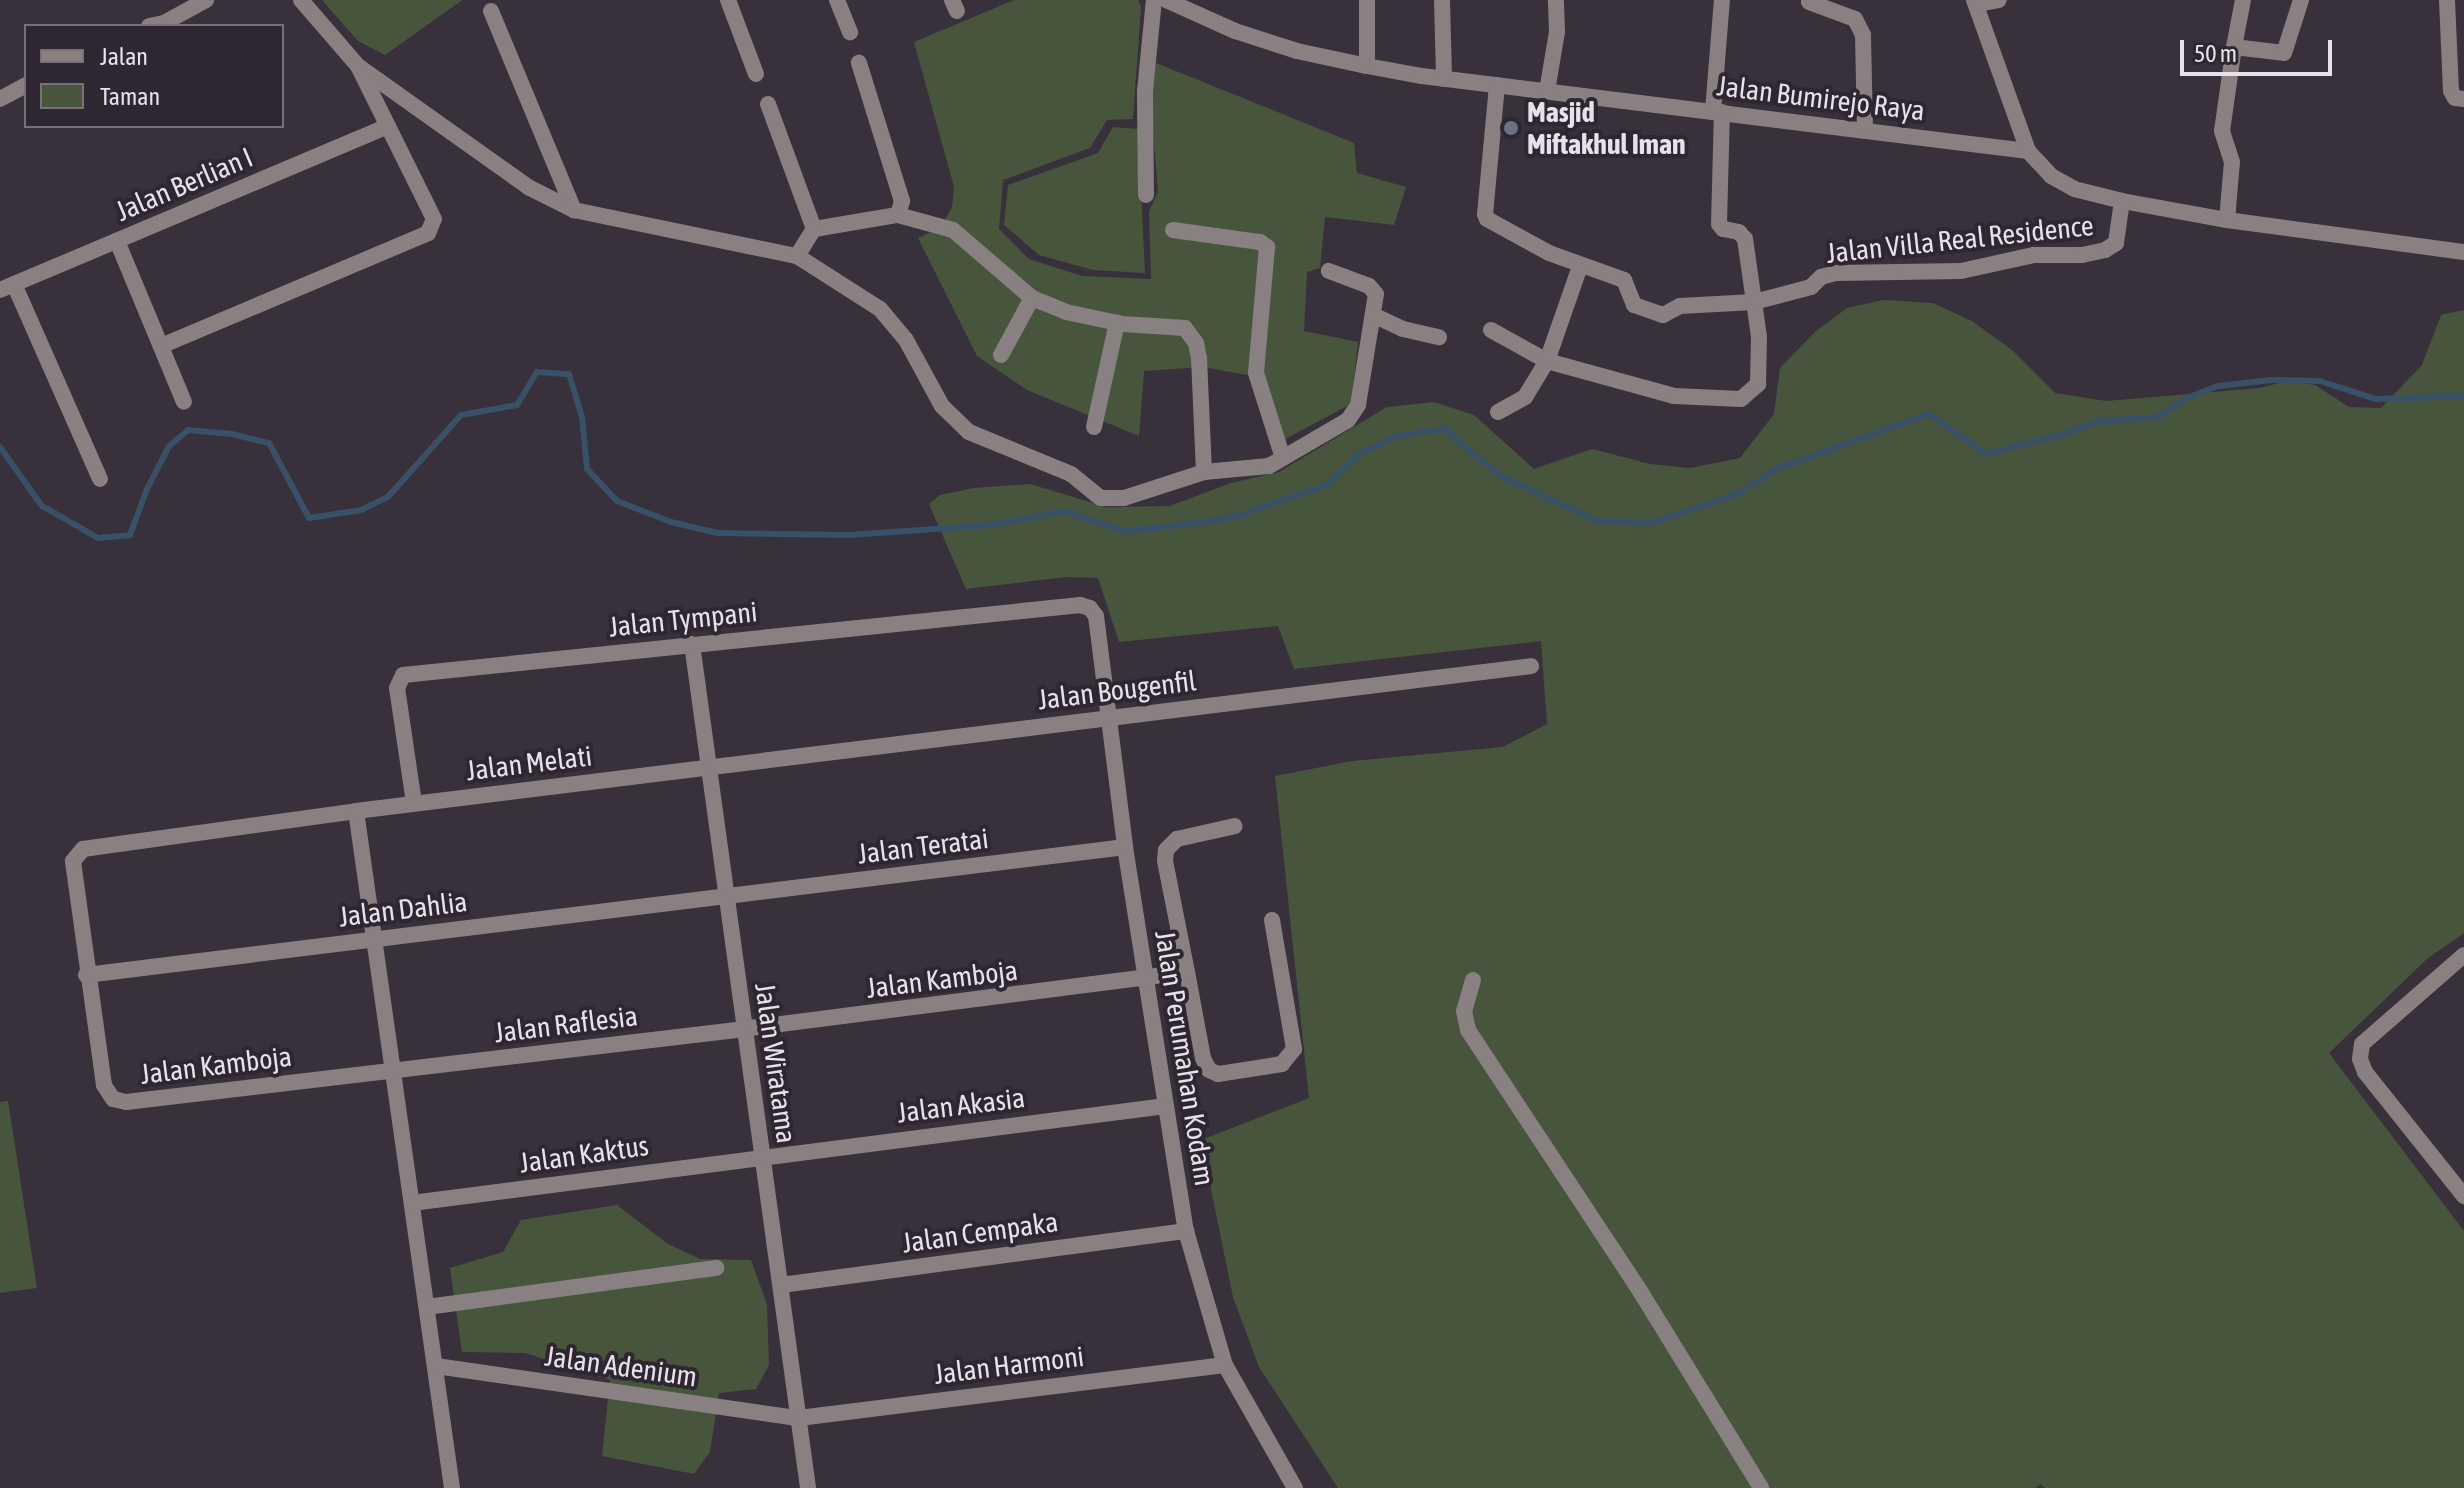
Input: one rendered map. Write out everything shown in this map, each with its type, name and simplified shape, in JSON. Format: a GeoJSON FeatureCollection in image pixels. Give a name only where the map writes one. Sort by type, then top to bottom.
{"type":"FeatureCollection","features":[{"type":"Feature","properties":{"kind":"street"},"geometry":{"type":"LineString","coordinates":[[159,24],[206,0]]}},
{"type":"Feature","properties":{"kind":"street"},"geometry":{"type":"LineString","coordinates":[[301,0],[358,66],[528,187],[574,210],[797,256],[880,309],[906,340],[942,406],[969,432],[1071,474],[1101,498],[1124,498],[1204,472],[1269,466],[1348,420],[1358,405],[1374,291],[1329,271]]}},
{"type":"Feature","properties":{"kind":"street"},"geometry":{"type":"LineString","coordinates":[[728,0],[756,74]]}},
{"type":"Feature","properties":{"kind":"street"},"geometry":{"type":"LineString","coordinates":[[837,0],[850,32]]}},
{"type":"Feature","properties":{"kind":"street"},"geometry":{"type":"LineString","coordinates":[[1146,195],[1145,91],[1154,0]]}},
{"type":"Feature","properties":{"kind":"street","name":"Jalan Bumirejo Raya"},"geometry":{"type":"LineString","coordinates":[[1166,0],[1235,31],[1297,51],[1367,66],[1444,79],[2028,151]]}},
{"type":"Feature","properties":{"kind":"street"},"geometry":{"type":"LineString","coordinates":[[1367,0],[1367,66]]}},
{"type":"Feature","properties":{"kind":"street"},"geometry":{"type":"LineString","coordinates":[[1442,0],[1444,79]]}},
{"type":"Feature","properties":{"kind":"street"},"geometry":{"type":"LineString","coordinates":[[1547,91],[1557,32],[1556,0]]}},
{"type":"Feature","properties":{"kind":"street"},"geometry":{"type":"LineString","coordinates":[[1491,330],[1547,361],[1674,396],[1741,399],[1758,384],[1759,337],[1745,239],[1719,224],[1718,111],[1722,0]]}},
{"type":"Feature","properties":{"kind":"street"},"geometry":{"type":"LineString","coordinates":[[1999,0],[1975,2],[2028,151],[2051,176],[2074,189],[2227,220],[2464,252]]}},
{"type":"Feature","properties":{"kind":"street"},"geometry":{"type":"LineString","coordinates":[[2227,220],[2232,162],[2222,131],[2243,0]]}},
{"type":"Feature","properties":{"kind":"street"},"geometry":{"type":"LineString","coordinates":[[2234,47],[2284,53],[2301,0]]}},
{"type":"Feature","properties":{"kind":"street"},"geometry":{"type":"LineString","coordinates":[[2447,0],[2451,91],[2455,98],[2464,99]]}},
{"type":"Feature","properties":{"kind":"street"},"geometry":{"type":"LineString","coordinates":[[1809,2],[1855,19],[1863,35],[1865,129]]}},
{"type":"Feature","properties":{"kind":"street"},"geometry":{"type":"LineString","coordinates":[[491,11],[574,210]]}},
{"type":"Feature","properties":{"kind":"street"},"geometry":{"type":"LineString","coordinates":[[859,63],[902,201],[898,215]]}},
{"type":"Feature","properties":{"kind":"street"},"geometry":{"type":"LineString","coordinates":[[161,346],[423,236],[434,219],[358,66]]}},
{"type":"Feature","properties":{"kind":"street"},"geometry":{"type":"LineString","coordinates":[[1497,85],[1487,219],[1580,266],[1547,361],[1525,397],[1498,412]]}},
{"type":"Feature","properties":{"kind":"street"},"geometry":{"type":"LineString","coordinates":[[0,99],[24,86]]}},
{"type":"Feature","properties":{"kind":"street"},"geometry":{"type":"LineString","coordinates":[[768,104],[814,229]]}},
{"type":"Feature","properties":{"kind":"street","name":"Jalan Berlian I"},"geometry":{"type":"LineString","coordinates":[[7,287],[388,126]]}},
{"type":"Feature","properties":{"kind":"street","name":"Jalan Villa Real Residence"},"geometry":{"type":"LineString","coordinates":[[1580,266],[1624,280],[1634,305],[1663,315],[1680,306],[1754,302],[1811,287],[1821,277],[1836,273],[1961,271],[2034,255],[2105,250],[2116,243],[2122,201]]}},
{"type":"Feature","properties":{"kind":"street"},"geometry":{"type":"LineString","coordinates":[[797,256],[814,229],[898,215],[953,230],[1032,298],[1066,312],[1117,322],[1185,328],[1191,334],[1199,358],[1204,472]]}},
{"type":"Feature","properties":{"kind":"street"},"geometry":{"type":"LineString","coordinates":[[1173,230],[1260,242],[1267,247],[1256,373],[1283,458]]}},
{"type":"Feature","properties":{"kind":"street"},"geometry":{"type":"LineString","coordinates":[[117,241],[184,402]]}},
{"type":"Feature","properties":{"kind":"street"},"geometry":{"type":"LineString","coordinates":[[7,287],[100,479]]}},
{"type":"Feature","properties":{"kind":"street"},"geometry":{"type":"LineString","coordinates":[[1001,355],[1032,298]]}},
{"type":"Feature","properties":{"kind":"street"},"geometry":{"type":"LineString","coordinates":[[1373,315],[1403,329],[1439,337]]}},
{"type":"Feature","properties":{"kind":"street"},"geometry":{"type":"LineString","coordinates":[[1094,427],[1117,322]]}},
{"type":"Feature","properties":{"kind":"street","name":"Jalan Tympani"},"geometry":{"type":"LineString","coordinates":[[414,803],[397,688],[403,675],[1080,605],[1090,608],[1096,616]]}},
{"type":"Feature","properties":{"kind":"street","name":"Jalan Perumahan Kodam"},"geometry":{"type":"LineString","coordinates":[[1096,616],[1125,847],[1186,1231],[1225,1365],[1295,1488]]}},
{"type":"Feature","properties":{"kind":"street","name":"Jalan Wiratama"},"geometry":{"type":"LineString","coordinates":[[692,644],[808,1488]]}},
{"type":"Feature","properties":{"kind":"street","name":"Jalan Bougenfil"},"geometry":{"type":"LineString","coordinates":[[709,767],[1531,666]]}},
{"type":"Feature","properties":{"kind":"street","name":"Jalan Melati"},"geometry":{"type":"LineString","coordinates":[[74,891],[73,861],[83,849],[414,803],[709,767]]}},
{"type":"Feature","properties":{"kind":"street"},"geometry":{"type":"LineString","coordinates":[[356,811],[452,1488]]}},
{"type":"Feature","properties":{"kind":"street"},"geometry":{"type":"LineString","coordinates":[[1235,826],[1177,839],[1166,850],[1165,861],[1203,1058],[1209,1070],[1218,1074],[1282,1064],[1294,1049],[1272,920]]}},
{"type":"Feature","properties":{"kind":"street","name":"Jalan Teratai"},"geometry":{"type":"LineString","coordinates":[[727,897],[1125,847]]}},
{"type":"Feature","properties":{"kind":"street","name":"Jalan Kamboja"},"geometry":{"type":"LineString","coordinates":[[74,891],[104,1085],[113,1099],[126,1102],[393,1070]]}},
{"type":"Feature","properties":{"kind":"street","name":"Jalan Dahlia"},"geometry":{"type":"LineString","coordinates":[[86,975],[727,897]]}},
{"type":"Feature","properties":{"kind":"street"},"geometry":{"type":"LineString","coordinates":[[2464,956],[2362,1044],[2360,1059],[2365,1072],[2464,1196]]}},
{"type":"Feature","properties":{"kind":"street","name":"Jalan Kamboja"},"geometry":{"type":"LineString","coordinates":[[745,1029],[1145,980],[1187,972]]}},
{"type":"Feature","properties":{"kind":"street"},"geometry":{"type":"LineString","coordinates":[[1473,980],[1464,1011],[1468,1030],[1640,1291],[1761,1488]]}},
{"type":"Feature","properties":{"kind":"street","name":"Jalan Raflesia"},"geometry":{"type":"LineString","coordinates":[[393,1070],[745,1029]]}},
{"type":"Feature","properties":{"kind":"street","name":"Jalan Akasia"},"geometry":{"type":"LineString","coordinates":[[763,1156],[1166,1106]]}},
{"type":"Feature","properties":{"kind":"street","name":"Jalan Kaktus"},"geometry":{"type":"LineString","coordinates":[[412,1203],[763,1156]]}},
{"type":"Feature","properties":{"kind":"street","name":"Jalan Cempaka"},"geometry":{"type":"LineString","coordinates":[[781,1285],[1186,1231]]}},
{"type":"Feature","properties":{"kind":"street"},"geometry":{"type":"LineString","coordinates":[[427,1307],[716,1268]]}},
{"type":"Feature","properties":{"kind":"street","name":"Jalan Harmoni"},"geometry":{"type":"LineString","coordinates":[[799,1418],[1225,1365]]}},
{"type":"Feature","properties":{"kind":"street","name":"Jalan Adenium"},"geometry":{"type":"LineString","coordinates":[[436,1366],[799,1418]]}},
{"type":"Feature","properties":{"kind":"green space"},"geometry":{"type":"Polygon","coordinates":[[[322,0],[461,1],[385,55],[358,41],[322,0]]]}},
{"type":"Feature","properties":{"kind":"green space"},"geometry":{"type":"Polygon","coordinates":[[[1014,0],[1138,0],[1141,7],[1133,119],[1107,120],[1090,148],[1003,180],[999,229],[1029,259],[1082,276],[1151,279],[1149,212],[1158,191],[1149,86],[1156,63],[1354,143],[1357,173],[1406,187],[1394,225],[1325,217],[1320,268],[1307,272],[1304,331],[1358,342],[1351,404],[1274,445],[1253,376],[1203,367],[1144,371],[1139,436],[1027,390],[977,356],[918,238],[941,227],[952,207],[954,187],[914,42],[1014,0]]]}},
{"type":"Feature","properties":{"kind":"green space"},"geometry":{"type":"Polygon","coordinates":[[[1113,127],[1138,129],[1145,273],[1093,270],[1039,255],[1004,225],[1008,185],[1098,153],[1113,127]]]}},
{"type":"Feature","properties":{"kind":"green space"},"geometry":{"type":"Polygon","coordinates":[[[1883,300],[1933,303],[1972,321],[2012,350],[2055,393],[2106,401],[2260,388],[2287,381],[2315,385],[2349,407],[2381,408],[2422,365],[2441,315],[2464,310],[2464,933],[2428,958],[2329,1053],[2464,1231],[2464,1488],[2045,1488],[2041,1484],[2035,1488],[1338,1488],[1259,1367],[1233,1297],[1201,1140],[1309,1098],[1275,776],[1352,761],[1503,747],[1547,724],[1541,641],[1294,669],[1278,626],[1119,642],[1098,578],[1066,577],[966,589],[929,504],[940,495],[974,488],[1030,484],[1107,507],[1170,506],[1231,483],[1279,472],[1387,407],[1434,402],[1474,415],[1534,469],[1592,449],[1650,464],[1690,468],[1740,458],[1774,414],[1780,368],[1815,332],[1847,308],[1883,300]]]}},
{"type":"Feature","properties":{"kind":"green space"},"geometry":{"type":"Polygon","coordinates":[[[8,1101],[37,1288],[0,1293],[0,1102],[8,1101]]]}},
{"type":"Feature","properties":{"kind":"green space"},"geometry":{"type":"Polygon","coordinates":[[[617,1205],[668,1244],[700,1259],[751,1260],[767,1304],[769,1365],[756,1389],[719,1393],[710,1452],[694,1474],[602,1456],[610,1380],[525,1353],[462,1352],[450,1268],[503,1252],[521,1220],[617,1205]]]}},
{"type":"Feature","properties":{"kind":"waterway"},"geometry":{"type":"LineString","coordinates":[[0,447],[42,506],[98,538],[130,535],[147,489],[169,446],[188,430],[232,434],[269,443],[309,518],[361,510],[388,497],[461,415],[517,405],[537,372],[569,374],[582,417],[587,469],[617,501],[671,522],[718,533],[850,535],[992,525],[1065,511],[1125,531],[1199,523],[1237,516],[1327,485],[1359,454],[1396,436],[1445,429],[1499,475],[1597,521],[1652,523],[1742,492],[1776,469],[1929,414],[1986,454],[2064,434],[2099,421],[2157,417],[2187,398],[2219,386],[2272,380],[2320,381],[2376,399],[2464,396]]}},
{"type":"Feature","properties":{"kind":"place","name":"Masjid Miftakhul Iman"},"geometry":{"type":"Point","coordinates":[1511,128]}}]}
